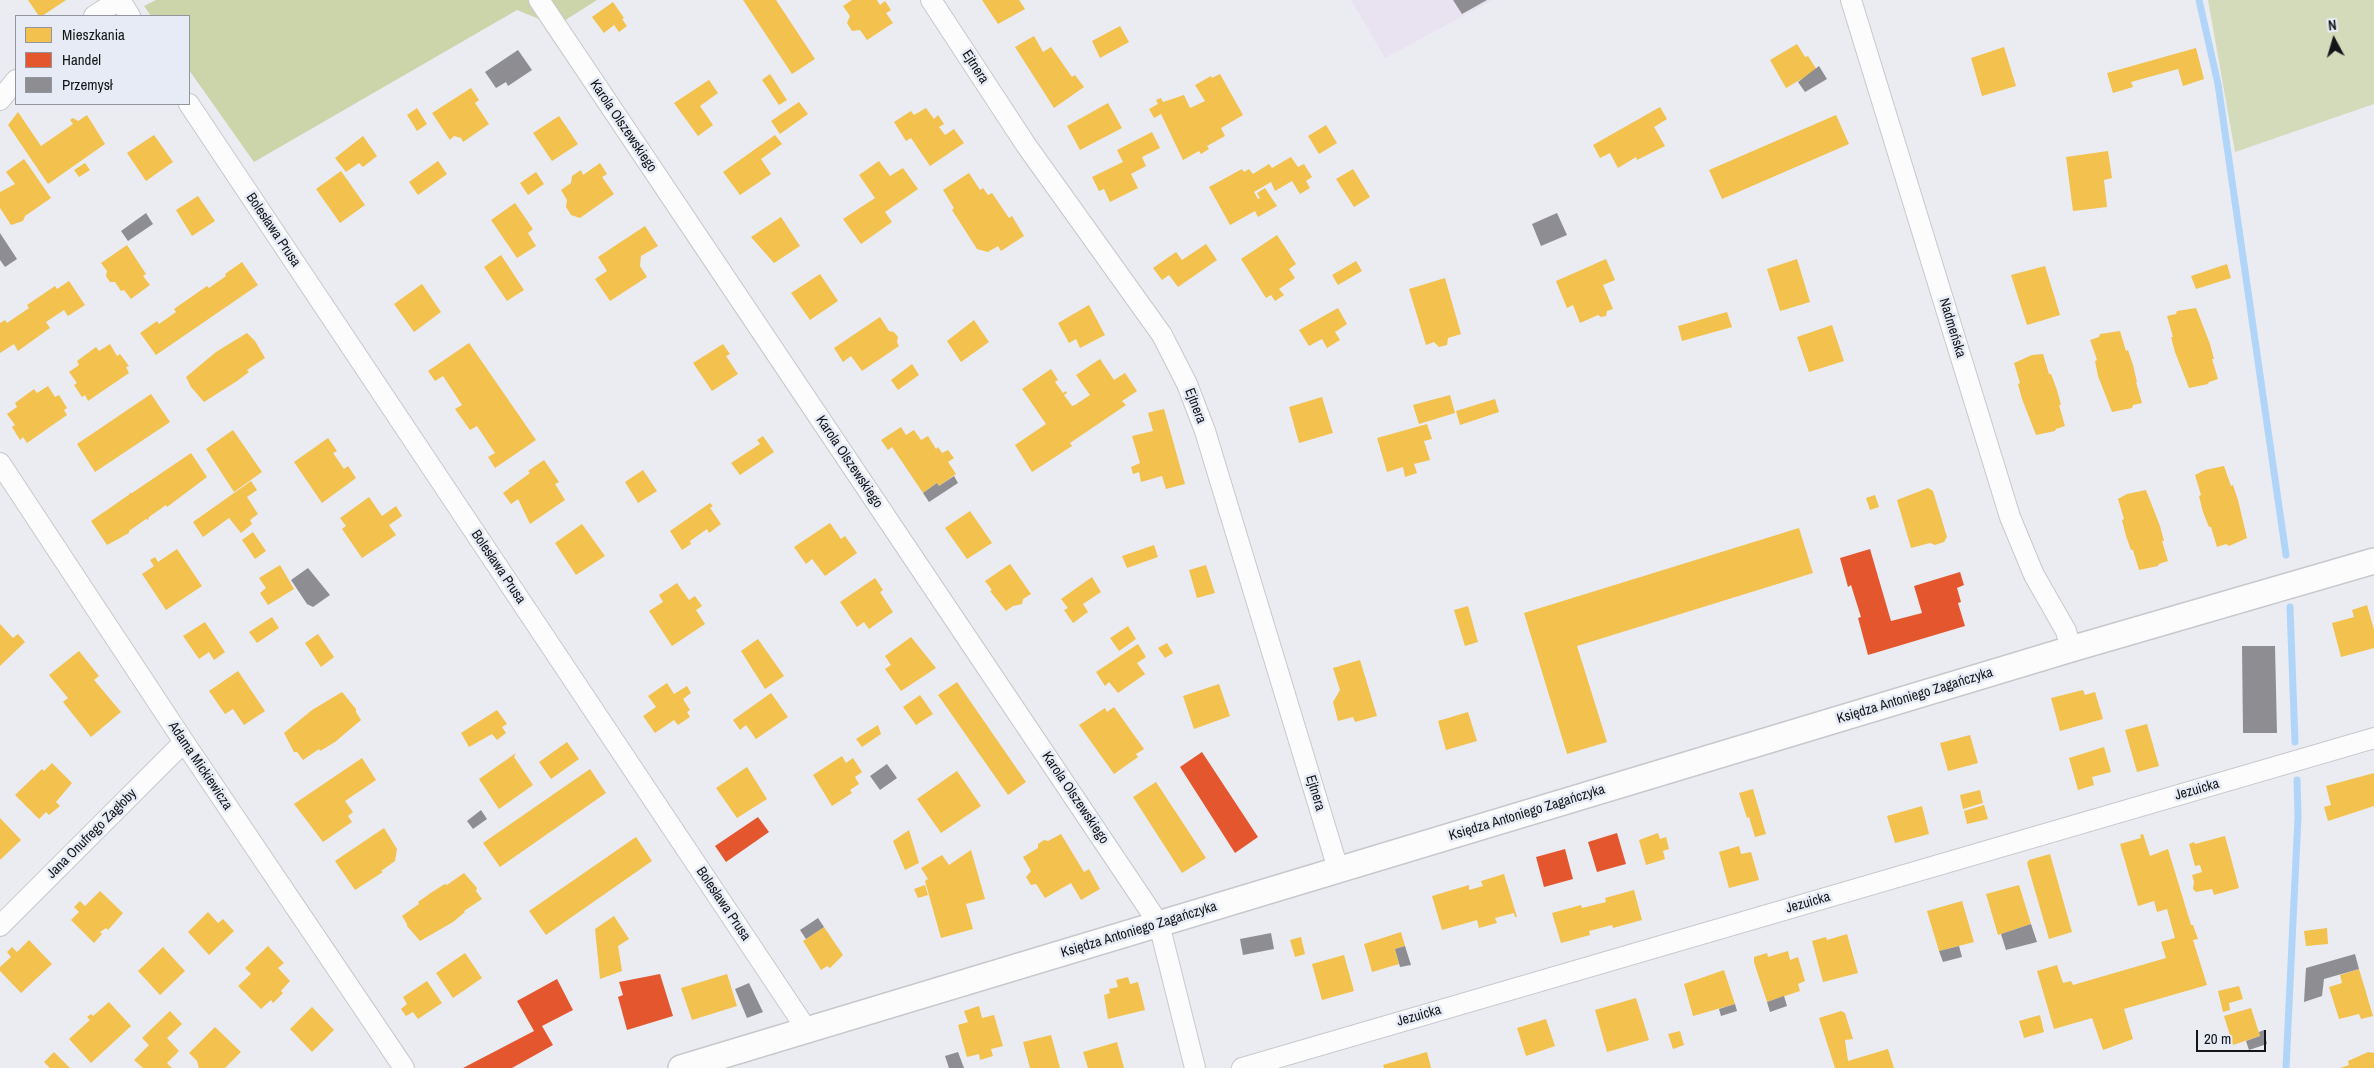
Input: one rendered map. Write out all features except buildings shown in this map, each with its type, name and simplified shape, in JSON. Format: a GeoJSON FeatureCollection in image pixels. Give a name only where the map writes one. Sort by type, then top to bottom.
{"type":"FeatureCollection","features":[{"type":"Feature","properties":{"kind":"street"},"geometry":{"type":"LineString","coordinates":[[96,15],[119,0],[129,15]]}},
{"type":"Feature","properties":{"kind":"street","name":"Karola Olszewskiego"},"geometry":{"type":"LineString","coordinates":[[539,0],[1159,924],[1195,1068]]}},
{"type":"Feature","properties":{"kind":"street","name":"Ejtnera"},"geometry":{"type":"LineString","coordinates":[[931,0],[1026,145],[1162,335],[1187,384],[1205,431],[1338,869]]}},
{"type":"Feature","properties":{"kind":"street","name":"Nadmeńska"},"geometry":{"type":"LineString","coordinates":[[1851,0],[2010,517],[2034,575],[2066,631],[2071,648]]}},
{"type":"Feature","properties":{"kind":"street"},"geometry":{"type":"LineString","coordinates":[[0,100],[15,81]]}},
{"type":"Feature","properties":{"kind":"street","name":"Bolesława Prusa"},"geometry":{"type":"LineString","coordinates":[[190,105],[807,1030]]}},
{"type":"Feature","properties":{"kind":"street","name":"Adama Mickiewicza"},"geometry":{"type":"LineString","coordinates":[[0,462],[184,742],[404,1068]]}},
{"type":"Feature","properties":{"kind":"street","name":"Księdza Antoniego Zagańczyka"},"geometry":{"type":"LineString","coordinates":[[681,1068],[2071,648],[2374,561]]}},
{"type":"Feature","properties":{"kind":"street","name":"Jezuicka"},"geometry":{"type":"LineString","coordinates":[[1242,1068],[2374,738]]}},
{"type":"Feature","properties":{"kind":"street","name":"Jana Onufrego Zagłoby"},"geometry":{"type":"LineString","coordinates":[[0,926],[184,742]]}},
{"type":"Feature","properties":{"kind":"shaded area"},"geometry":{"type":"Polygon","coordinates":[[[1351,0],[1493,0],[1385,58],[1351,0]]]}},
{"type":"Feature","properties":{"kind":"green space"},"geometry":{"type":"Polygon","coordinates":[[[156,0],[597,0],[556,26],[517,10],[254,162],[190,71],[190,15],[150,15],[144,6],[156,0]]]}},
{"type":"Feature","properties":{"kind":"green space"},"geometry":{"type":"Polygon","coordinates":[[[2208,0],[2374,0],[2374,104],[2235,152],[2208,0]]]}},
{"type":"Feature","properties":{"kind":"waterway"},"geometry":{"type":"LineString","coordinates":[[2199,0],[2218,84],[2286,555]]}},
{"type":"Feature","properties":{"kind":"waterway"},"geometry":{"type":"LineString","coordinates":[[2290,607],[2295,742]]}},
{"type":"Feature","properties":{"kind":"waterway"},"geometry":{"type":"LineString","coordinates":[[2286,1068],[2298,817],[2297,780]]}}]}
